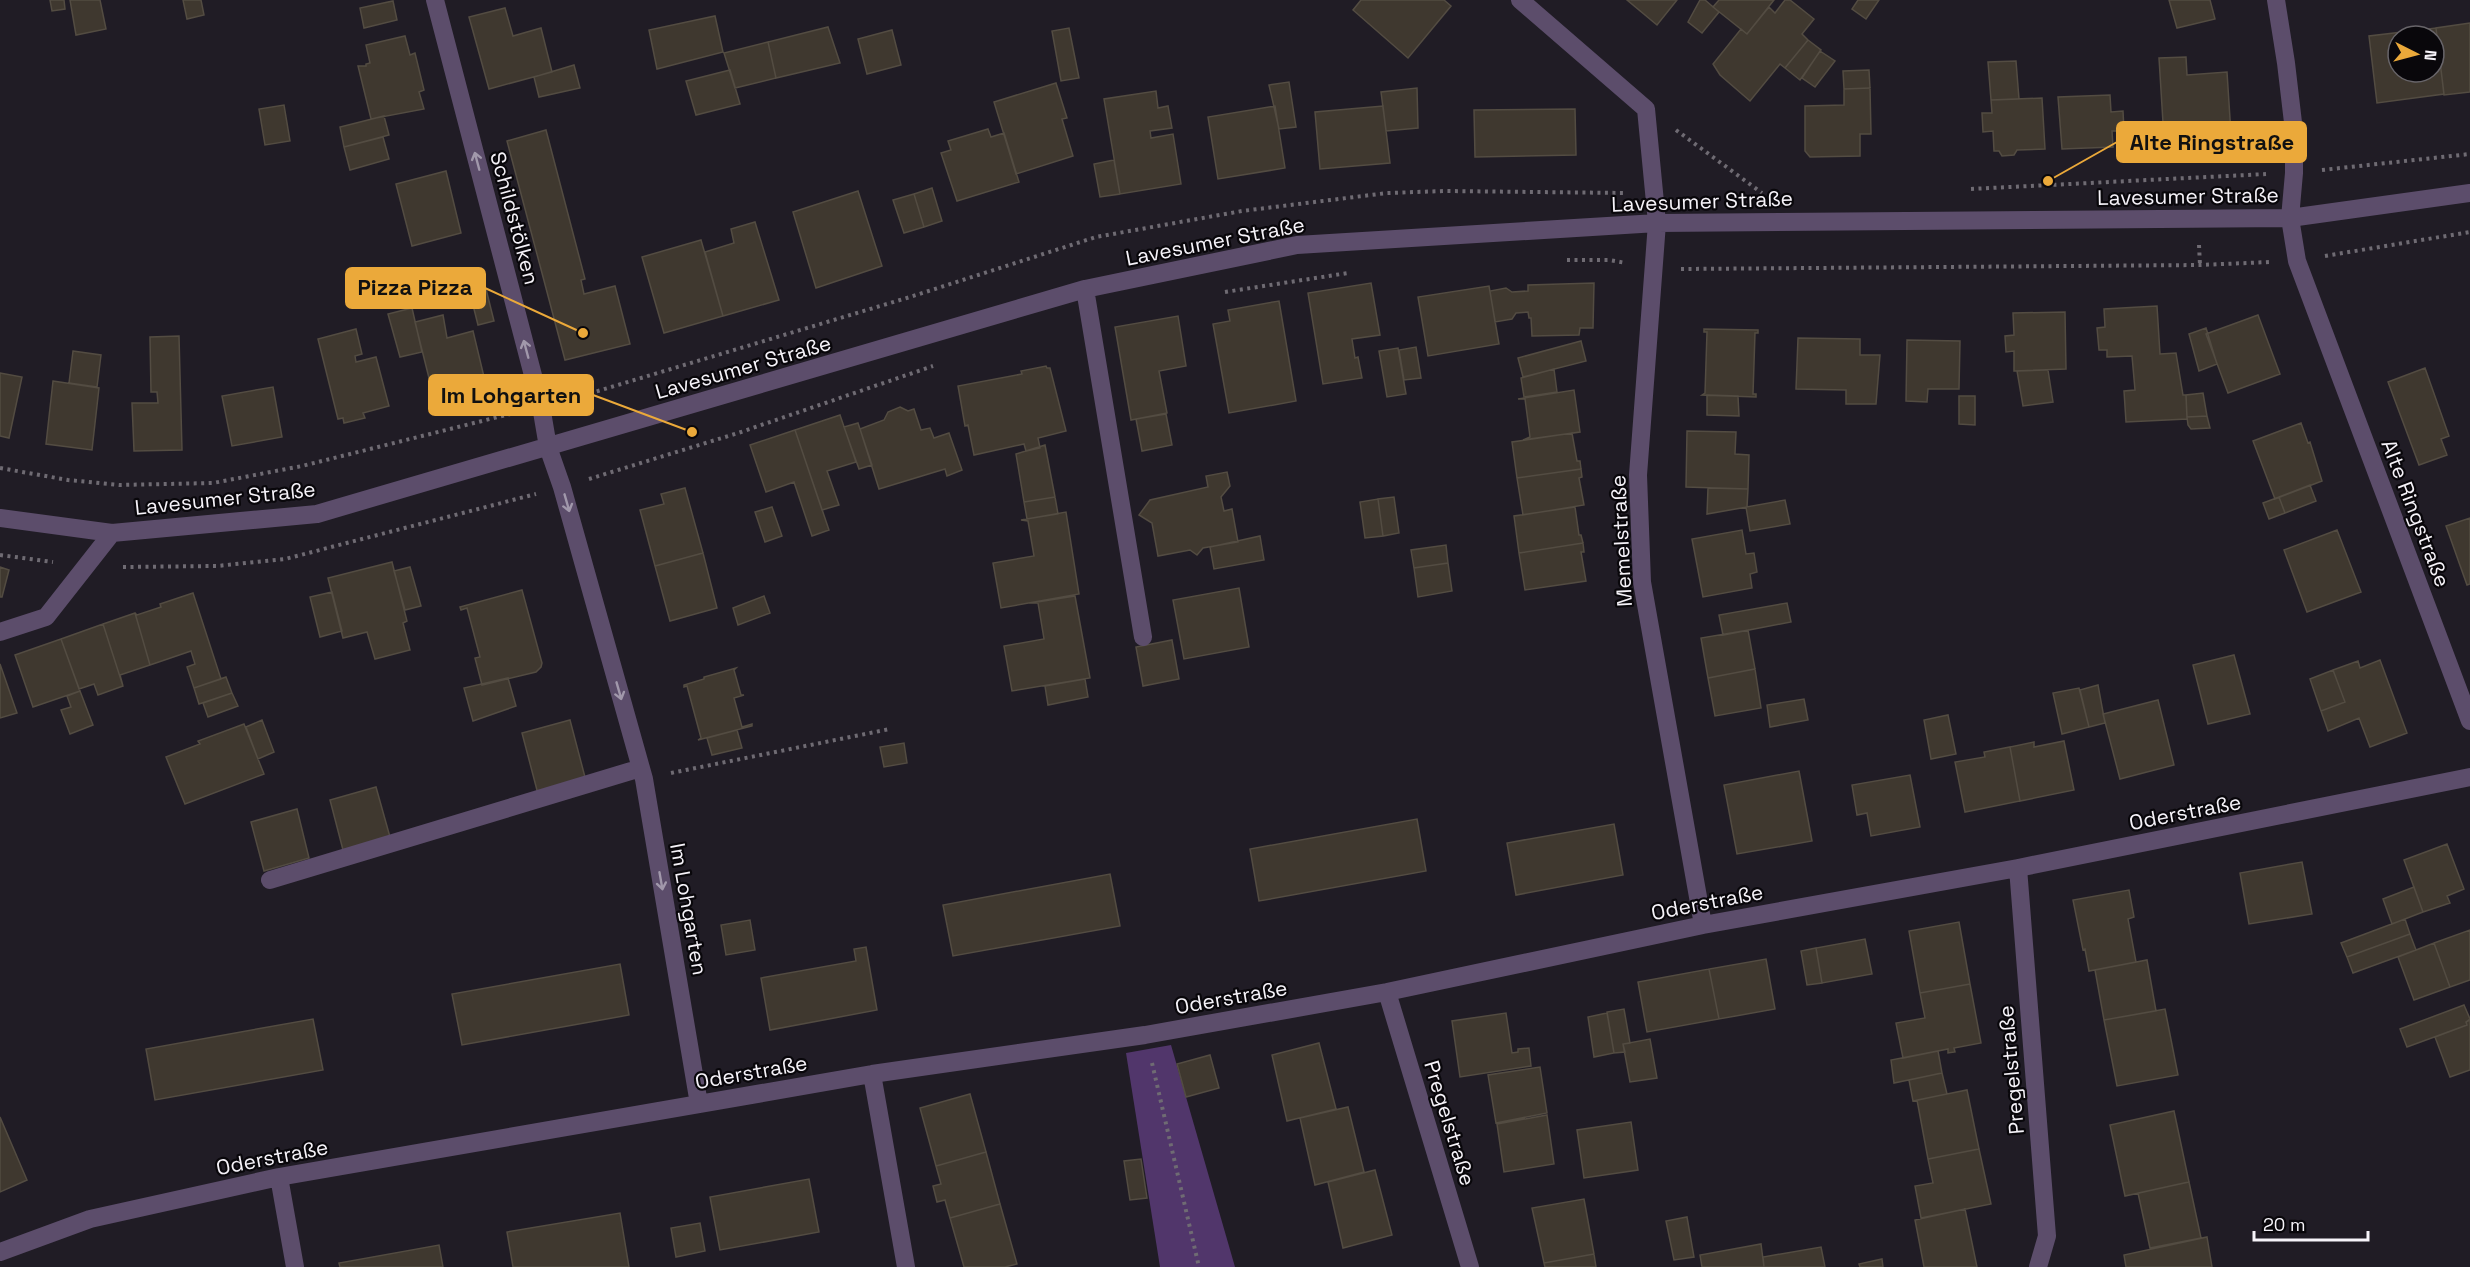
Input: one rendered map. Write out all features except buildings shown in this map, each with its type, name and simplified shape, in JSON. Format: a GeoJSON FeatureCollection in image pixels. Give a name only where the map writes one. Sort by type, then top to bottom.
{"type":"FeatureCollection","features":[{"type":"Feature","properties":{"kind":"street","name":"Schildstölken"},"geometry":{"type":"LineString","coordinates":[[435,0],[541,406],[548,447]]}},
{"type":"Feature","properties":{"kind":"street"},"geometry":{"type":"LineString","coordinates":[[1520,0],[1646,109]]}},
{"type":"Feature","properties":{"kind":"street","name":"Alte Ringstraße"},"geometry":{"type":"LineString","coordinates":[[2276,0],[2294,131],[2294,173],[2290,218],[2297,261],[2470,721]]}},
{"type":"Feature","properties":{"kind":"street","name":"Memelstraße"},"geometry":{"type":"LineString","coordinates":[[1646,109],[1657,223],[1638,475],[1642,582],[1703,925]]}},
{"type":"Feature","properties":{"kind":"street","name":"Lavesumer Straße"},"geometry":{"type":"LineString","coordinates":[[0,518],[112,533],[316,514],[1085,290],[1297,245],[1657,223],[1798,220],[2290,218],[2470,193]]}},
{"type":"Feature","properties":{"kind":"street"},"geometry":{"type":"LineString","coordinates":[[1085,290],[1143,637]]}},
{"type":"Feature","properties":{"kind":"street","name":"Im Lohgarten"},"geometry":{"type":"LineString","coordinates":[[548,447],[562,487],[642,774],[699,1104]]}},
{"type":"Feature","properties":{"kind":"street"},"geometry":{"type":"LineString","coordinates":[[0,632],[46,616],[112,533]]}},
{"type":"Feature","properties":{"kind":"street"},"geometry":{"type":"LineString","coordinates":[[270,880],[642,774]]}},
{"type":"Feature","properties":{"kind":"street","name":"Oderstraße"},"geometry":{"type":"LineString","coordinates":[[0,1252],[90,1219],[279,1177],[872,1074],[1145,1035],[1388,992],[1703,925],[2018,868],[2470,777]]}},
{"type":"Feature","properties":{"kind":"street","name":"Pregelstraße"},"geometry":{"type":"LineString","coordinates":[[2018,868],[2047,1236],[2038,1267]]}},
{"type":"Feature","properties":{"kind":"street","name":"Pregelstraße"},"geometry":{"type":"LineString","coordinates":[[1388,992],[1470,1267]]}},
{"type":"Feature","properties":{"kind":"street"},"geometry":{"type":"LineString","coordinates":[[872,1074],[906,1267]]}},
{"type":"Feature","properties":{"kind":"street"},"geometry":{"type":"LineString","coordinates":[[279,1177],[295,1267]]}},
{"type":"Feature","properties":{"kind":"path"},"geometry":{"type":"LineString","coordinates":[[1646,109],[1798,220]]}},
{"type":"Feature","properties":{"kind":"path"},"geometry":{"type":"LineString","coordinates":[[1564,260],[1609,260],[1653,267],[1715,270],[2200,265],[2297,261],[2470,232]]}},
{"type":"Feature","properties":{"kind":"path"},"geometry":{"type":"LineString","coordinates":[[1220,293],[1350,273]]}},
{"type":"Feature","properties":{"kind":"path"},"geometry":{"type":"LineString","coordinates":[[0,555],[85,566],[217,566],[285,559],[646,463],[939,364]]}},
{"type":"Feature","properties":{"kind":"path"},"geometry":{"type":"LineString","coordinates":[[642,774],[890,729]]}},
{"type":"Feature","properties":{"kind":"path"},"geometry":{"type":"LineString","coordinates":[[1145,1035],[1199,1267]]}},
{"type":"Feature","properties":{"kind":"shaded area"},"geometry":{"type":"Polygon","coordinates":[[[1171,1045],[1235,1267],[1160,1267],[1126,1053],[1171,1045]]]}},
{"type":"Feature","properties":{"kind":"place","name":"Alte Ringstraße"},"geometry":{"type":"Point","coordinates":[2048,181]}},
{"type":"Feature","properties":{"kind":"place","name":"Pizza Pizza"},"geometry":{"type":"Point","coordinates":[583,333]}},
{"type":"Feature","properties":{"kind":"place","name":"Im Lohgarten"},"geometry":{"type":"Point","coordinates":[692,432]}}]}
